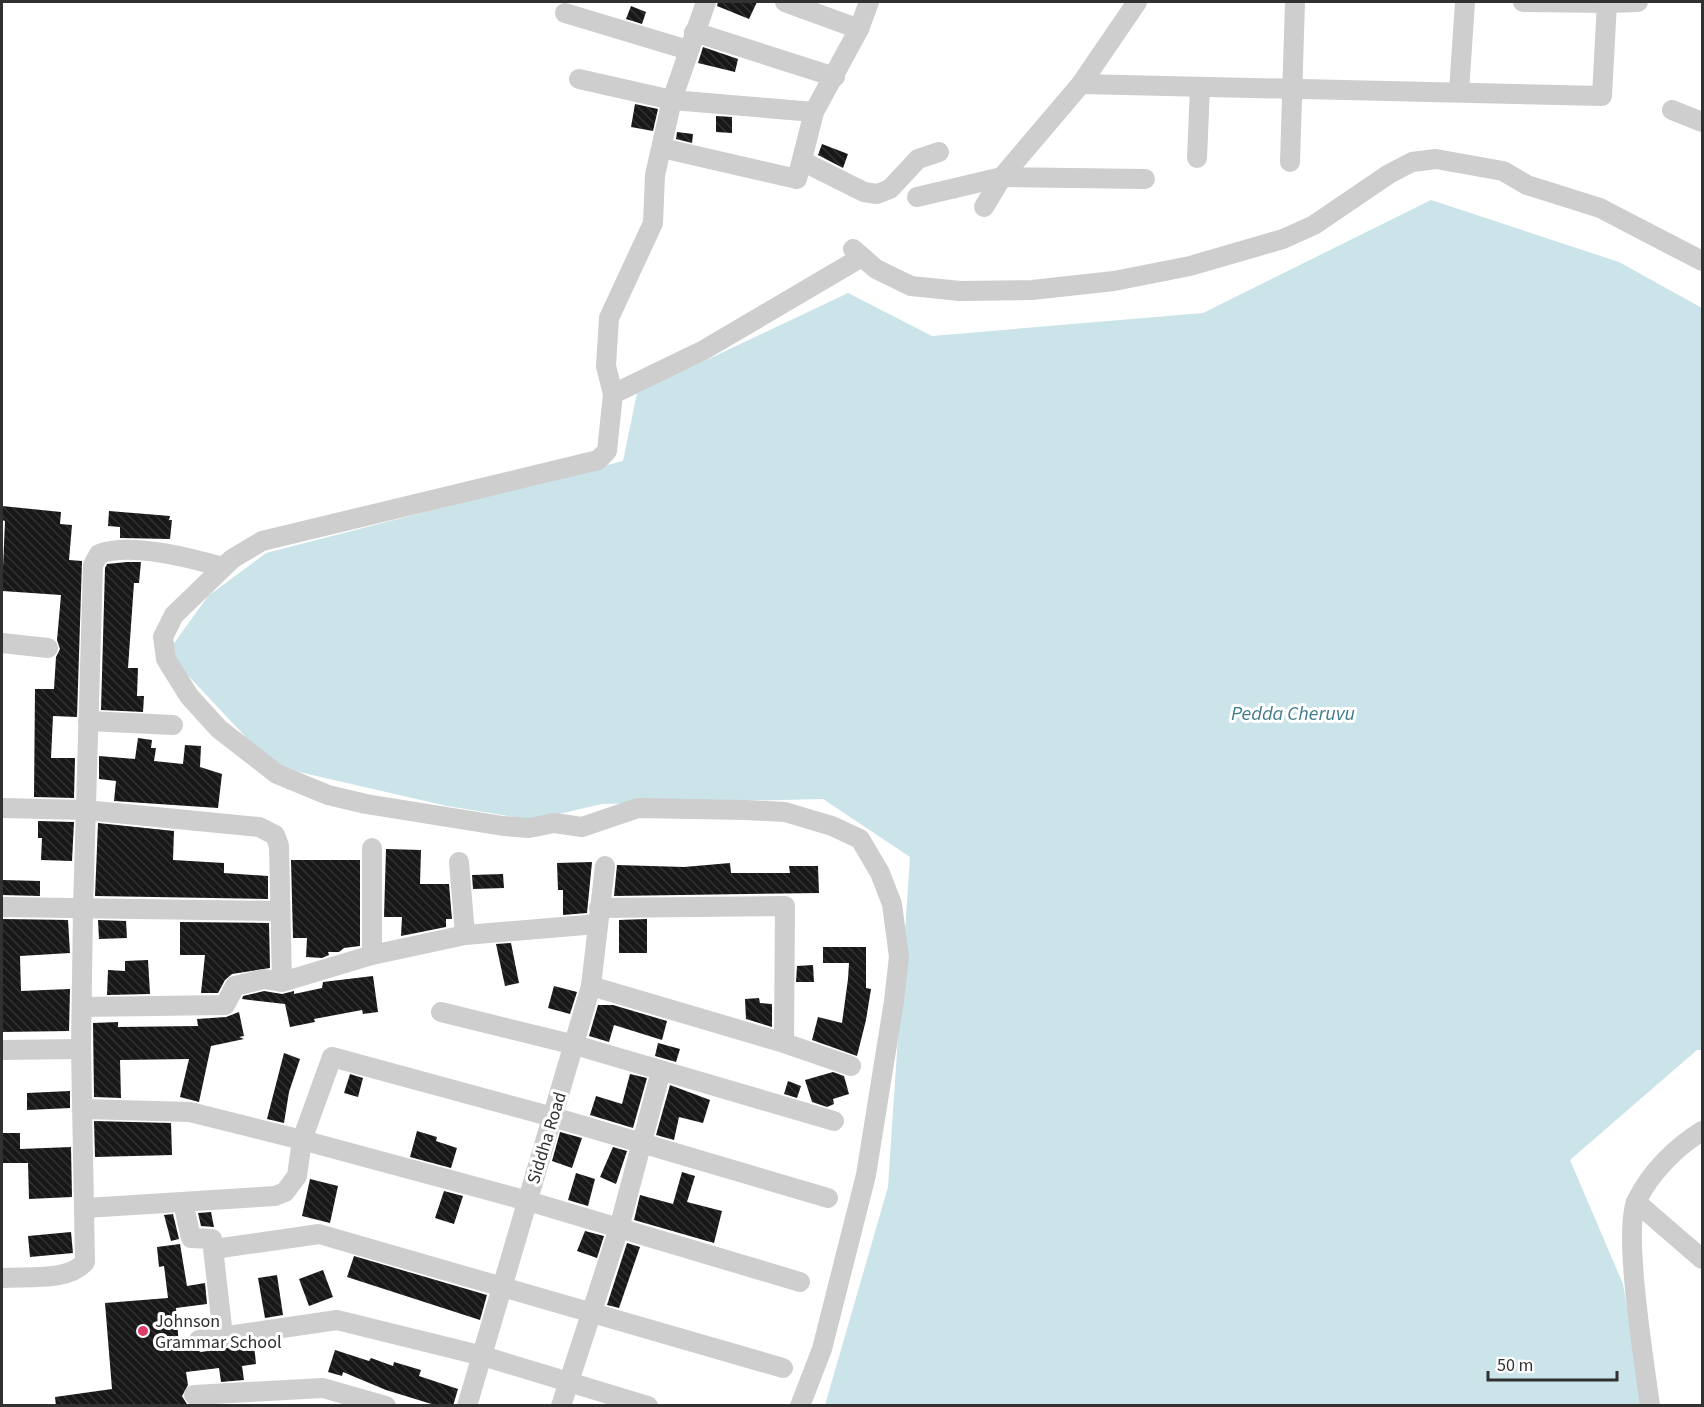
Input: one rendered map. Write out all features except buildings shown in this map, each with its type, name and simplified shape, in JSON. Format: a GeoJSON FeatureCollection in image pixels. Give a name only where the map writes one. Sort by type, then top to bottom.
{"type":"FeatureCollection","features":[{"type":"Feature","properties":{"kind":"street"},"geometry":{"type":"LineString","coordinates":[[706,2],[672,100],[655,175],[653,223],[609,318],[606,366],[613,394],[607,451],[598,460],[262,541],[223,567],[174,615],[163,637],[166,659],[189,696],[219,729],[277,774],[328,795],[366,804],[503,826],[529,828],[554,823],[582,827],[638,808],[785,812],[832,826],[860,839],[880,873],[891,904],[899,957],[866,1175],[822,1349],[800,1406]]}},
{"type":"Feature","properties":{"kind":"street"},"geometry":{"type":"LineString","coordinates":[[785,2],[859,29]]}},
{"type":"Feature","properties":{"kind":"street"},"geometry":{"type":"LineString","coordinates":[[662,148],[797,179],[814,112],[859,29],[869,2]]}},
{"type":"Feature","properties":{"kind":"street"},"geometry":{"type":"LineString","coordinates":[[984,207],[1002,177],[1081,84],[1137,2]]}},
{"type":"Feature","properties":{"kind":"street"},"geometry":{"type":"LineString","coordinates":[[1290,162],[1290,91],[1295,2]]}},
{"type":"Feature","properties":{"kind":"street"},"geometry":{"type":"LineString","coordinates":[[1459,92],[1465,2]]}},
{"type":"Feature","properties":{"kind":"street"},"geometry":{"type":"LineString","coordinates":[[1523,2],[1638,2]]}},
{"type":"Feature","properties":{"kind":"street"},"geometry":{"type":"LineString","coordinates":[[1081,84],[1290,91],[1602,96],[1607,3]]}},
{"type":"Feature","properties":{"kind":"street"},"geometry":{"type":"LineString","coordinates":[[565,14],[691,41],[835,77]]}},
{"type":"Feature","properties":{"kind":"street"},"geometry":{"type":"LineString","coordinates":[[579,80],[672,100],[814,112]]}},
{"type":"Feature","properties":{"kind":"street"},"geometry":{"type":"LineString","coordinates":[[1197,158],[1200,88]]}},
{"type":"Feature","properties":{"kind":"street"},"geometry":{"type":"LineString","coordinates":[[1672,110],[1702,122]]}},
{"type":"Feature","properties":{"kind":"street"},"geometry":{"type":"LineString","coordinates":[[802,161],[864,192],[877,194],[890,189],[918,159],[939,152]]}},
{"type":"Feature","properties":{"kind":"street"},"geometry":{"type":"LineString","coordinates":[[613,394],[702,351],[857,252],[876,269],[911,286],[960,291],[1032,290],[1114,281],[1190,266],[1283,238],[1314,225],[1412,162],[1436,159],[1503,171],[1527,185],[1600,208],[1702,261]]}},
{"type":"Feature","properties":{"kind":"street"},"geometry":{"type":"LineString","coordinates":[[917,196],[1002,177],[1145,179]]}},
{"type":"Feature","properties":{"kind":"street"},"geometry":{"type":"LineString","coordinates":[[2,1278],[67,1274],[80,1268],[85,1262],[86,1208],[81,1049],[85,810],[93,564],[99,554],[114,548],[197,560],[223,567]]}},
{"type":"Feature","properties":{"kind":"street"},"geometry":{"type":"LineString","coordinates":[[2,643],[48,648]]}},
{"type":"Feature","properties":{"kind":"street"},"geometry":{"type":"LineString","coordinates":[[88,721],[173,725]]}},
{"type":"Feature","properties":{"kind":"street"},"geometry":{"type":"LineString","coordinates":[[2,808],[85,810],[259,827],[275,835],[279,846],[282,982]]}},
{"type":"Feature","properties":{"kind":"street"},"geometry":{"type":"LineString","coordinates":[[372,848],[372,955]]}},
{"type":"Feature","properties":{"kind":"street"},"geometry":{"type":"LineString","coordinates":[[459,862],[465,935]]}},
{"type":"Feature","properties":{"kind":"street","name":"Siddha Road"},"geometry":{"type":"LineString","coordinates":[[467,1406],[591,986],[605,866]]}},
{"type":"Feature","properties":{"kind":"street"},"geometry":{"type":"LineString","coordinates":[[82,1007],[225,1005],[235,986],[264,979],[282,982],[372,955],[465,935],[598,916],[785,906],[784,1043]]}},
{"type":"Feature","properties":{"kind":"street"},"geometry":{"type":"LineString","coordinates":[[2,907],[280,911]]}},
{"type":"Feature","properties":{"kind":"street"},"geometry":{"type":"LineString","coordinates":[[591,986],[784,1043],[851,1066]]}},
{"type":"Feature","properties":{"kind":"street"},"geometry":{"type":"LineString","coordinates":[[441,1012],[574,1045],[834,1121]]}},
{"type":"Feature","properties":{"kind":"street"},"geometry":{"type":"LineString","coordinates":[[2,1050],[81,1049]]}},
{"type":"Feature","properties":{"kind":"street"},"geometry":{"type":"LineString","coordinates":[[86,1208],[275,1196],[285,1192],[297,1176],[303,1140],[332,1057],[553,1117],[828,1198]]}},
{"type":"Feature","properties":{"kind":"street"},"geometry":{"type":"LineString","coordinates":[[561,1406],[619,1228],[661,1071]]}},
{"type":"Feature","properties":{"kind":"street"},"geometry":{"type":"LineString","coordinates":[[83,1109],[189,1112],[303,1140],[528,1201],[800,1282]]}},
{"type":"Feature","properties":{"kind":"street"},"geometry":{"type":"LineString","coordinates":[[1650,1406],[1632,1244],[1636,1202],[1671,1153],[1702,1131]]}},
{"type":"Feature","properties":{"kind":"street"},"geometry":{"type":"LineString","coordinates":[[183,1202],[191,1238],[212,1239],[223,1336]]}},
{"type":"Feature","properties":{"kind":"street"},"geometry":{"type":"LineString","coordinates":[[1636,1202],[1702,1259]]}},
{"type":"Feature","properties":{"kind":"street"},"geometry":{"type":"LineString","coordinates":[[214,1249],[319,1234],[783,1368]]}},
{"type":"Feature","properties":{"kind":"street"},"geometry":{"type":"LineString","coordinates":[[199,1340],[338,1320],[483,1356],[568,1384],[648,1406]]}},
{"type":"Feature","properties":{"kind":"street"},"geometry":{"type":"LineString","coordinates":[[194,1395],[323,1388],[386,1406]]}},
{"type":"Feature","properties":{"kind":"water","name":"Pedda Cheruvu"},"geometry":{"type":"Polygon","coordinates":[[[1431,200],[1619,262],[1702,308],[1702,1050],[1697,1050],[1570,1160],[1623,1284],[1644,1405],[825,1405],[888,1187],[910,857],[823,799],[602,804],[533,820],[447,806],[273,766],[167,653],[208,596],[266,553],[623,461],[637,393],[848,293],[932,336],[1203,313],[1431,200]]]}},
{"type":"Feature","properties":{"kind":"place","name":"Johnson Grammar School"},"geometry":{"type":"Point","coordinates":[143,1331]}}]}
